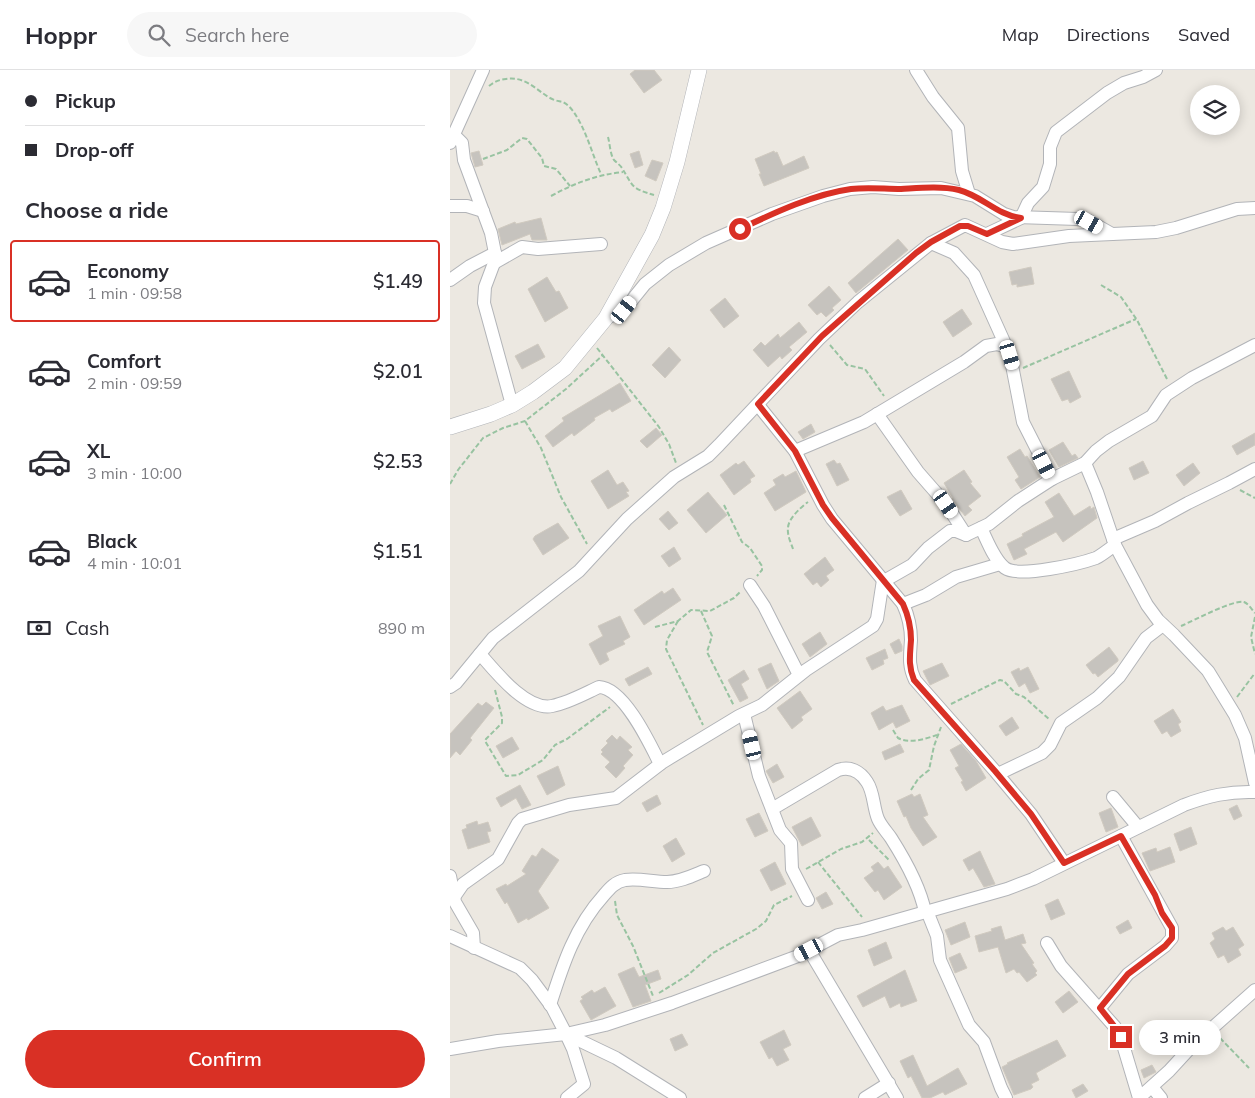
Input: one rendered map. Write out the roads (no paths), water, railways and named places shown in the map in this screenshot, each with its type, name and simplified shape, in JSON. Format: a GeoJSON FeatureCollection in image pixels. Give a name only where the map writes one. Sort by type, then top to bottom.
{"type":"FeatureCollection","features":[{"type":"Feature","properties":{"kind":"street"},"geometry":{"type":"LineString","coordinates":[[484,70],[452,139],[462,143],[464,160],[483,211],[495,258],[485,287],[484,303],[512,405]]}},
{"type":"Feature","properties":{"kind":"street"},"geometry":{"type":"LineString","coordinates":[[450,427],[512,405],[565,368],[606,318],[652,235],[666,199],[699,70]]}},
{"type":"Feature","properties":{"kind":"street"},"geometry":{"type":"LineString","coordinates":[[916,70],[933,98],[958,128],[962,171],[969,194]]}},
{"type":"Feature","properties":{"kind":"street"},"geometry":{"type":"LineString","coordinates":[[987,234],[1021,218],[1028,203],[1043,187],[1050,164],[1050,147],[1056,132],[1124,83],[1143,77],[1156,70]]}},
{"type":"Feature","properties":{"kind":"street"},"geometry":{"type":"LineString","coordinates":[[606,318],[624,310],[645,284],[676,260],[706,243],[772,214],[823,196],[850,189],[873,187],[899,189],[941,188],[976,196],[1004,214],[1021,218],[1078,219],[1089,222],[1112,234]]}},
{"type":"Feature","properties":{"kind":"street"},"geometry":{"type":"LineString","coordinates":[[450,206],[467,206],[483,211]]}},
{"type":"Feature","properties":{"kind":"street"},"geometry":{"type":"LineString","coordinates":[[450,687],[493,638],[579,571],[627,519],[661,488],[708,456],[822,336],[866,296],[931,242],[965,225],[1002,242],[1013,244],[1069,236],[1156,232],[1176,228],[1237,209],[1255,208]]}},
{"type":"Feature","properties":{"kind":"street"},"geometry":{"type":"LineString","coordinates":[[931,242],[954,253],[970,269],[1007,347],[1014,372],[1023,422],[1052,480]]}},
{"type":"Feature","properties":{"kind":"street"},"geometry":{"type":"LineString","coordinates":[[450,280],[470,266],[522,247],[538,249],[601,244]]}},
{"type":"Feature","properties":{"kind":"street"},"geometry":{"type":"LineString","coordinates":[[795,451],[864,422],[964,362],[986,346],[991,344],[1007,347]]}},
{"type":"Feature","properties":{"kind":"street"},"geometry":{"type":"LineString","coordinates":[[883,581],[912,565],[928,548],[950,531],[966,535],[981,528],[1018,501],[1085,463],[1096,451],[1114,437],[1152,416],[1162,400],[1172,391],[1210,367],[1255,345]]}},
{"type":"Feature","properties":{"kind":"street"},"geometry":{"type":"LineString","coordinates":[[758,404],[795,451],[832,518],[903,604],[907,613],[911,639],[910,671],[914,680],[1031,814],[1064,863]]}},
{"type":"Feature","properties":{"kind":"street"},"geometry":{"type":"LineString","coordinates":[[877,414],[918,472],[946,504],[966,535]]}},
{"type":"Feature","properties":{"kind":"street"},"geometry":{"type":"LineString","coordinates":[[1085,463],[1114,542],[1147,605],[1166,628],[1208,671],[1231,708],[1245,738],[1255,783]]}},
{"type":"Feature","properties":{"kind":"street"},"geometry":{"type":"LineString","coordinates":[[981,528],[1000,564],[1006,569],[1015,572],[1070,566],[1097,557],[1114,542],[1255,469]]}},
{"type":"Feature","properties":{"kind":"street"},"geometry":{"type":"LineString","coordinates":[[903,604],[926,594],[956,577],[1000,564]]}},
{"type":"Feature","properties":{"kind":"street"},"geometry":{"type":"LineString","coordinates":[[454,897],[463,884],[498,859],[522,819],[569,805],[616,798],[660,764],[762,705],[799,675],[873,626],[877,619],[883,581]]}},
{"type":"Feature","properties":{"kind":"street"},"geometry":{"type":"LineString","coordinates":[[750,585],[764,606],[799,675]]}},
{"type":"Feature","properties":{"kind":"street"},"geometry":{"type":"LineString","coordinates":[[998,774],[1042,753],[1050,745],[1061,723],[1097,698],[1118,677],[1146,638],[1166,628]]}},
{"type":"Feature","properties":{"kind":"street"},"geometry":{"type":"LineString","coordinates":[[480,654],[518,692],[528,700],[539,705],[554,706],[599,687],[614,693],[629,711],[660,764]]}},
{"type":"Feature","properties":{"kind":"street"},"geometry":{"type":"LineString","coordinates":[[742,715],[759,776],[780,830],[791,843],[791,860],[795,875],[805,895]]}},
{"type":"Feature","properties":{"kind":"street"},"geometry":{"type":"LineString","coordinates":[[772,809],[845,767],[851,768],[867,781],[871,789],[878,819],[904,861],[918,889],[937,936],[940,960],[969,1025],[984,1042],[1006,1098]]}},
{"type":"Feature","properties":{"kind":"street"},"geometry":{"type":"LineString","coordinates":[[450,1049],[498,1041],[566,1034],[605,1026],[655,1002],[751,974],[809,950],[838,935],[1008,889],[1033,879],[1138,827],[1200,799],[1236,792],[1255,792]]}},
{"type":"Feature","properties":{"kind":"street"},"geometry":{"type":"LineString","coordinates":[[1113,797],[1138,827]]}},
{"type":"Feature","properties":{"kind":"street"},"geometry":{"type":"LineString","coordinates":[[1100,1008],[1128,974],[1165,946],[1172,938],[1172,928],[1121,836]]}},
{"type":"Feature","properties":{"kind":"street"},"geometry":{"type":"LineString","coordinates":[[550,1005],[563,964],[584,919],[611,887],[624,880],[639,879],[669,882],[704,871]]}},
{"type":"Feature","properties":{"kind":"street"},"geometry":{"type":"LineString","coordinates":[[450,876],[458,908],[474,933],[474,948]]}},
{"type":"Feature","properties":{"kind":"street"},"geometry":{"type":"LineString","coordinates":[[450,936],[524,971],[550,1005],[573,1049],[584,1084],[567,1098]]}},
{"type":"Feature","properties":{"kind":"street"},"geometry":{"type":"LineString","coordinates":[[1047,943],[1061,966],[1100,1008],[1121,1037],[1139,1098],[1152,1088],[1192,1046],[1255,990]]}},
{"type":"Feature","properties":{"kind":"street"},"geometry":{"type":"LineString","coordinates":[[809,950],[897,1098]]}},
{"type":"Feature","properties":{"kind":"street"},"geometry":{"type":"LineString","coordinates":[[566,1034],[616,1058],[680,1098]]}},
{"type":"Feature","properties":{"kind":"street"},"geometry":{"type":"LineString","coordinates":[[864,1098],[889,1083]]}},
{"type":"Feature","properties":{"kind":"street"},"geometry":{"type":"LineString","coordinates":[[1152,1088],[1161,1098]]}}]}
